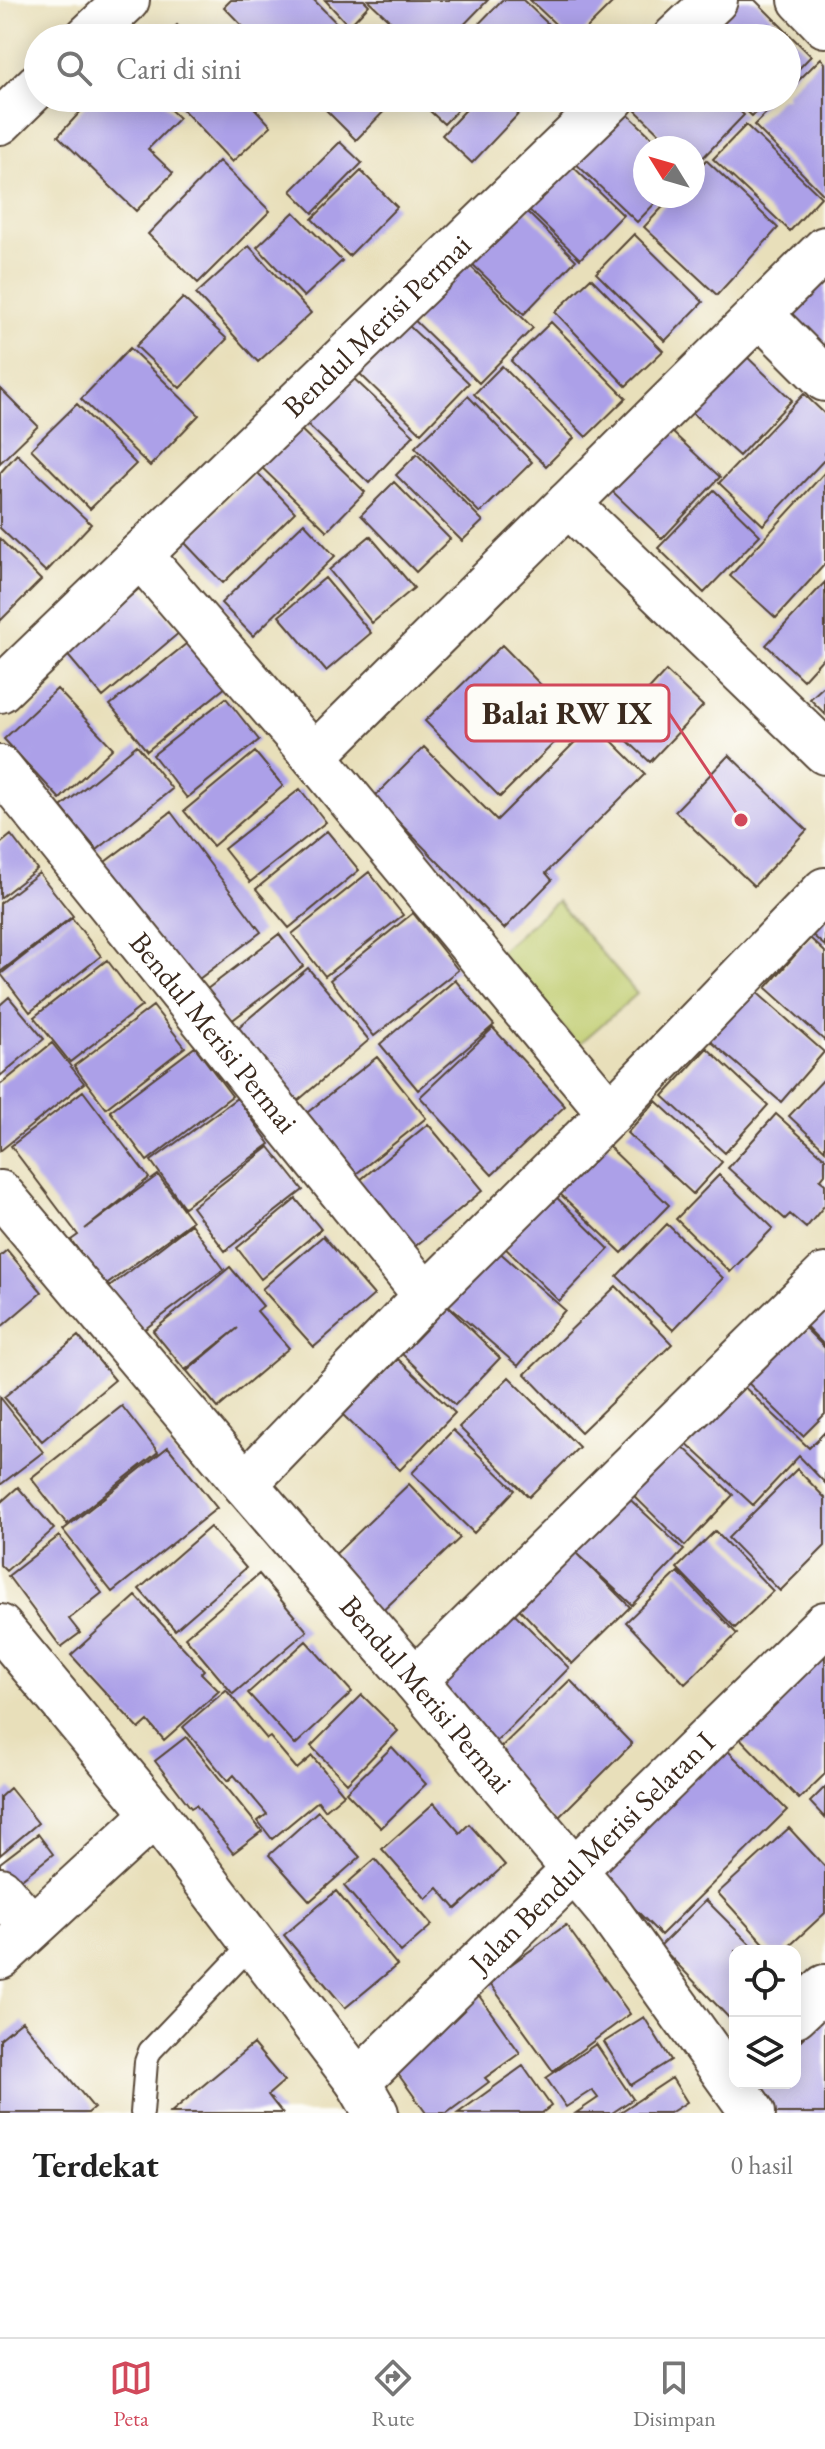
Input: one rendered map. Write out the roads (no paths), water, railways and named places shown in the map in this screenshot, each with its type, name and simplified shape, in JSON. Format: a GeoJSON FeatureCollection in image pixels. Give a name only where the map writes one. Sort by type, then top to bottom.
{"type":"FeatureCollection","features":[{"type":"Feature","properties":{"kind":"street"},"geometry":{"type":"LineString","coordinates":[[102,24],[127,0]]}},
{"type":"Feature","properties":{"kind":"street"},"geometry":{"type":"LineString","coordinates":[[690,24],[715,0]]}},
{"type":"Feature","properties":{"kind":"street"},"geometry":{"type":"LineString","coordinates":[[801,0],[825,25]]}},
{"type":"Feature","properties":{"kind":"street"},"geometry":{"type":"LineString","coordinates":[[0,122],[24,99]]}},
{"type":"Feature","properties":{"kind":"street","name":"Bendul Merisi Permai"},"geometry":{"type":"LineString","coordinates":[[0,690],[599,112]]}},
{"type":"Feature","properties":{"kind":"street"},"geometry":{"type":"LineString","coordinates":[[314,756],[825,249]]}},
{"type":"Feature","properties":{"kind":"street"},"geometry":{"type":"LineString","coordinates":[[760,314],[825,379]]}},
{"type":"Feature","properties":{"kind":"street"},"geometry":{"type":"LineString","coordinates":[[568,504],[825,752]]}},
{"type":"Feature","properties":{"kind":"street"},"geometry":{"type":"LineString","coordinates":[[140,555],[314,756],[610,1113]]}},
{"type":"Feature","properties":{"kind":"street","name":"Bendul Merisi Permai"},"geometry":{"type":"LineString","coordinates":[[0,768],[426,1296]]}},
{"type":"Feature","properties":{"kind":"street"},"geometry":{"type":"LineString","coordinates":[[245,1484],[825,890]]}},
{"type":"Feature","properties":{"kind":"street","name":"Bendul Merisi Permai"},"geometry":{"type":"LineString","coordinates":[[0,1193],[606,1908],[729,2069]]}},
{"type":"Feature","properties":{"kind":"street"},"geometry":{"type":"LineString","coordinates":[[415,1680],[825,1276]]}},
{"type":"Feature","properties":{"kind":"street","name":"Jalan Bendul Merisi Selatan I"},"geometry":{"type":"LineString","coordinates":[[367,2097],[573,1870],[825,1624]]}},
{"type":"Feature","properties":{"kind":"street"},"geometry":{"type":"LineString","coordinates":[[0,1627],[155,1814],[367,2097]]}},
{"type":"Feature","properties":{"kind":"street"},"geometry":{"type":"LineString","coordinates":[[0,1957],[155,1814]]}},
{"type":"Feature","properties":{"kind":"street"},"geometry":{"type":"LineString","coordinates":[[0,1890],[32,1927]]}},
{"type":"Feature","properties":{"kind":"street"},"geometry":{"type":"LineString","coordinates":[[801,2009],[825,1987]]}},
{"type":"Feature","properties":{"kind":"street","name":"Bendul Merisi Permai"},"geometry":{"type":"LineString","coordinates":[[740,2089],[753,2113]]}},
{"type":"Feature","properties":{"kind":"lane"},"geometry":{"type":"LineString","coordinates":[[142,2113],[146,2062],[150,2051],[253,1943]]}},
{"type":"Feature","properties":{"kind":"place","name":"Balai RW IX"},"geometry":{"type":"Point","coordinates":[741,820]}}]}
